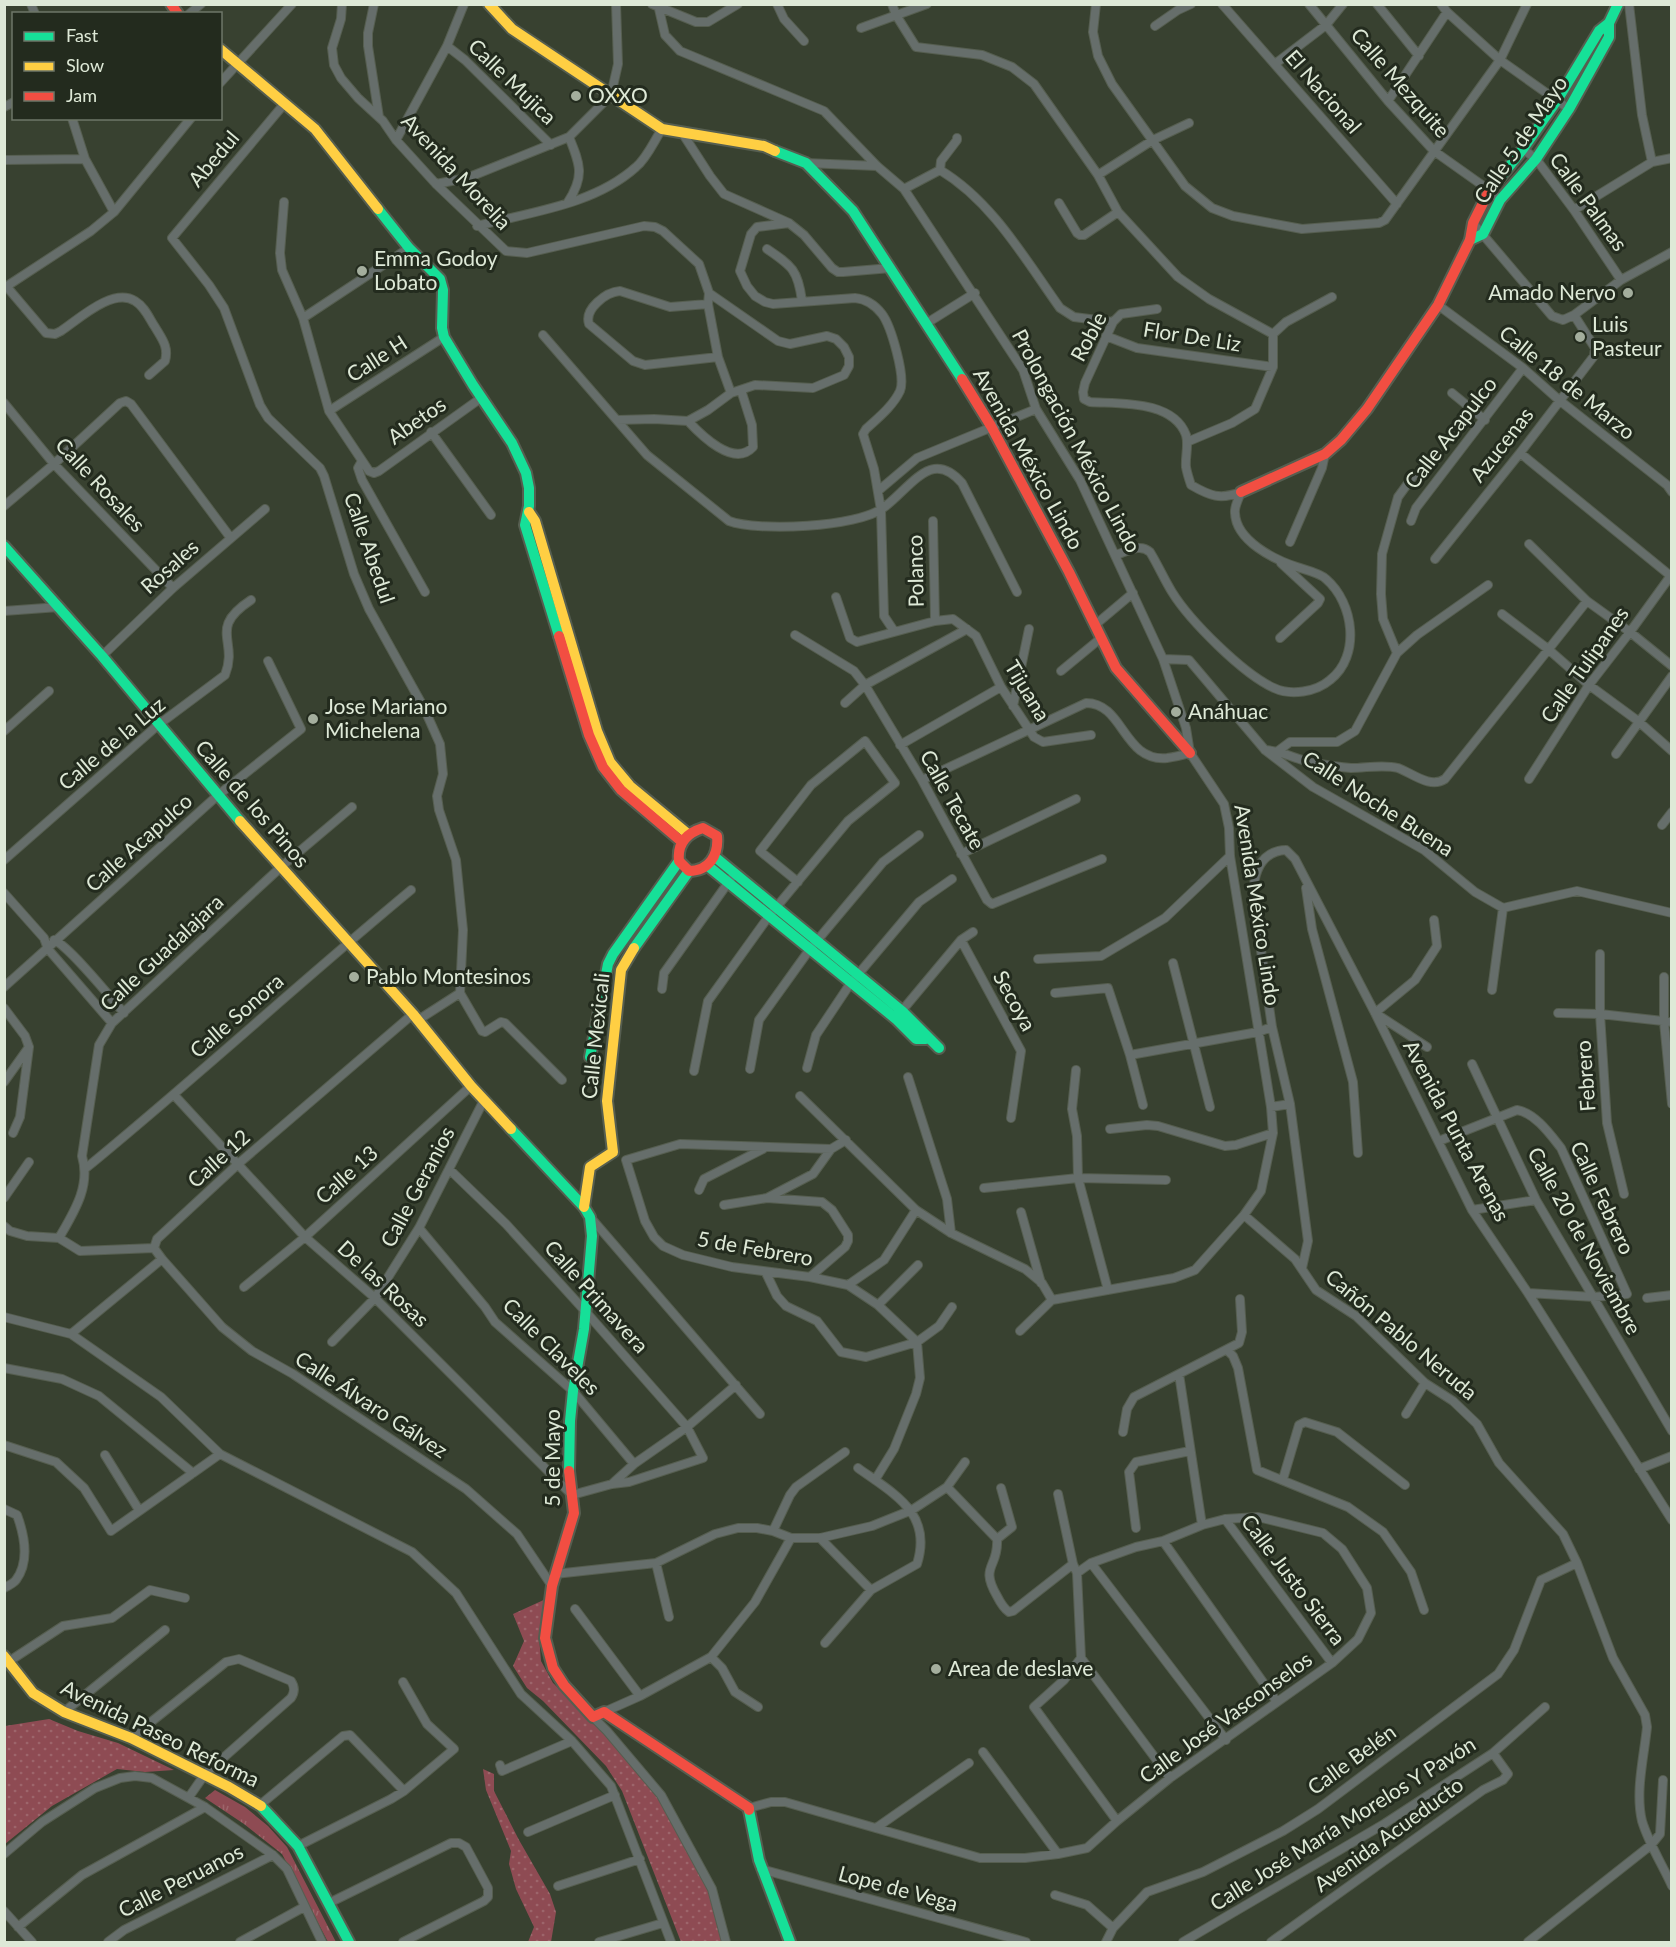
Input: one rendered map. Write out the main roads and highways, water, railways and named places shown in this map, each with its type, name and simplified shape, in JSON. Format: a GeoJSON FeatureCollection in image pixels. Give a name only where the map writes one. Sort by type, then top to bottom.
{"type":"FeatureCollection","features":[{"type":"Feature","properties":{"kind":"place","name":"OXXO"},"geometry":{"type":"Point","coordinates":[576,96]}},
{"type":"Feature","properties":{"kind":"place","name":"Emma Godoy Lobato"},"geometry":{"type":"Point","coordinates":[362,271]}},
{"type":"Feature","properties":{"kind":"place","name":"Amado Nervo"},"geometry":{"type":"Point","coordinates":[1628,293]}},
{"type":"Feature","properties":{"kind":"place","name":"Luis Pasteur"},"geometry":{"type":"Point","coordinates":[1580,337]}},
{"type":"Feature","properties":{"kind":"place","name":"Anáhuac"},"geometry":{"type":"Point","coordinates":[1176,712]}},
{"type":"Feature","properties":{"kind":"place","name":"Jose Mariano Michelena"},"geometry":{"type":"Point","coordinates":[313,719]}},
{"type":"Feature","properties":{"kind":"place","name":"Pablo Montesinos"},"geometry":{"type":"Point","coordinates":[354,977]}},
{"type":"Feature","properties":{"kind":"place","name":"Area de deslave"},"geometry":{"type":"Point","coordinates":[936,1669]}}]}
